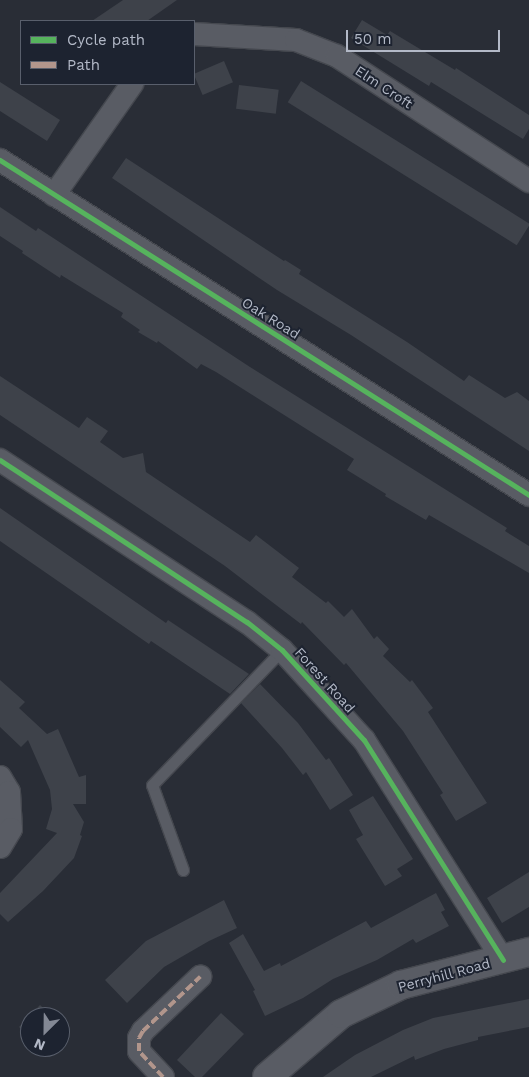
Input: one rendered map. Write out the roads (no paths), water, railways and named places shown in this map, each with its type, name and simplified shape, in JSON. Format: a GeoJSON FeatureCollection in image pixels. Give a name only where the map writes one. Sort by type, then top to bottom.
{"type":"FeatureCollection","features":[{"type":"Feature","properties":{"kind":"street","name":"Elm Croft"},"geometry":{"type":"LineString","coordinates":[[195,34],[296,40],[337,56],[529,181]]}},
{"type":"Feature","properties":{"kind":"street"},"geometry":{"type":"LineString","coordinates":[[54,195],[131,85]]}},
{"type":"Feature","properties":{"kind":"street","name":"Oak Road"},"geometry":{"type":"LineString","coordinates":[[0,160],[529,495]]}},
{"type":"Feature","properties":{"kind":"street","name":"Forest Road"},"geometry":{"type":"LineString","coordinates":[[0,460],[247,622],[282,650],[364,740],[503,960]]}},
{"type":"Feature","properties":{"kind":"street"},"geometry":{"type":"LineString","coordinates":[[0,777],[9,792],[11,829],[0,847]]}},
{"type":"Feature","properties":{"kind":"street","name":"Perryhill Road"},"geometry":{"type":"LineString","coordinates":[[267,1077],[341,1014],[401,985],[529,952]]}},
{"type":"Feature","properties":{"kind":"street"},"geometry":{"type":"LineString","coordinates":[[164,1077],[139,1051],[139,1038],[142,1031],[200,977]]}},
{"type":"Feature","properties":{"kind":"lane"},"geometry":{"type":"LineString","coordinates":[[184,870],[152,784],[282,650]]}}]}
